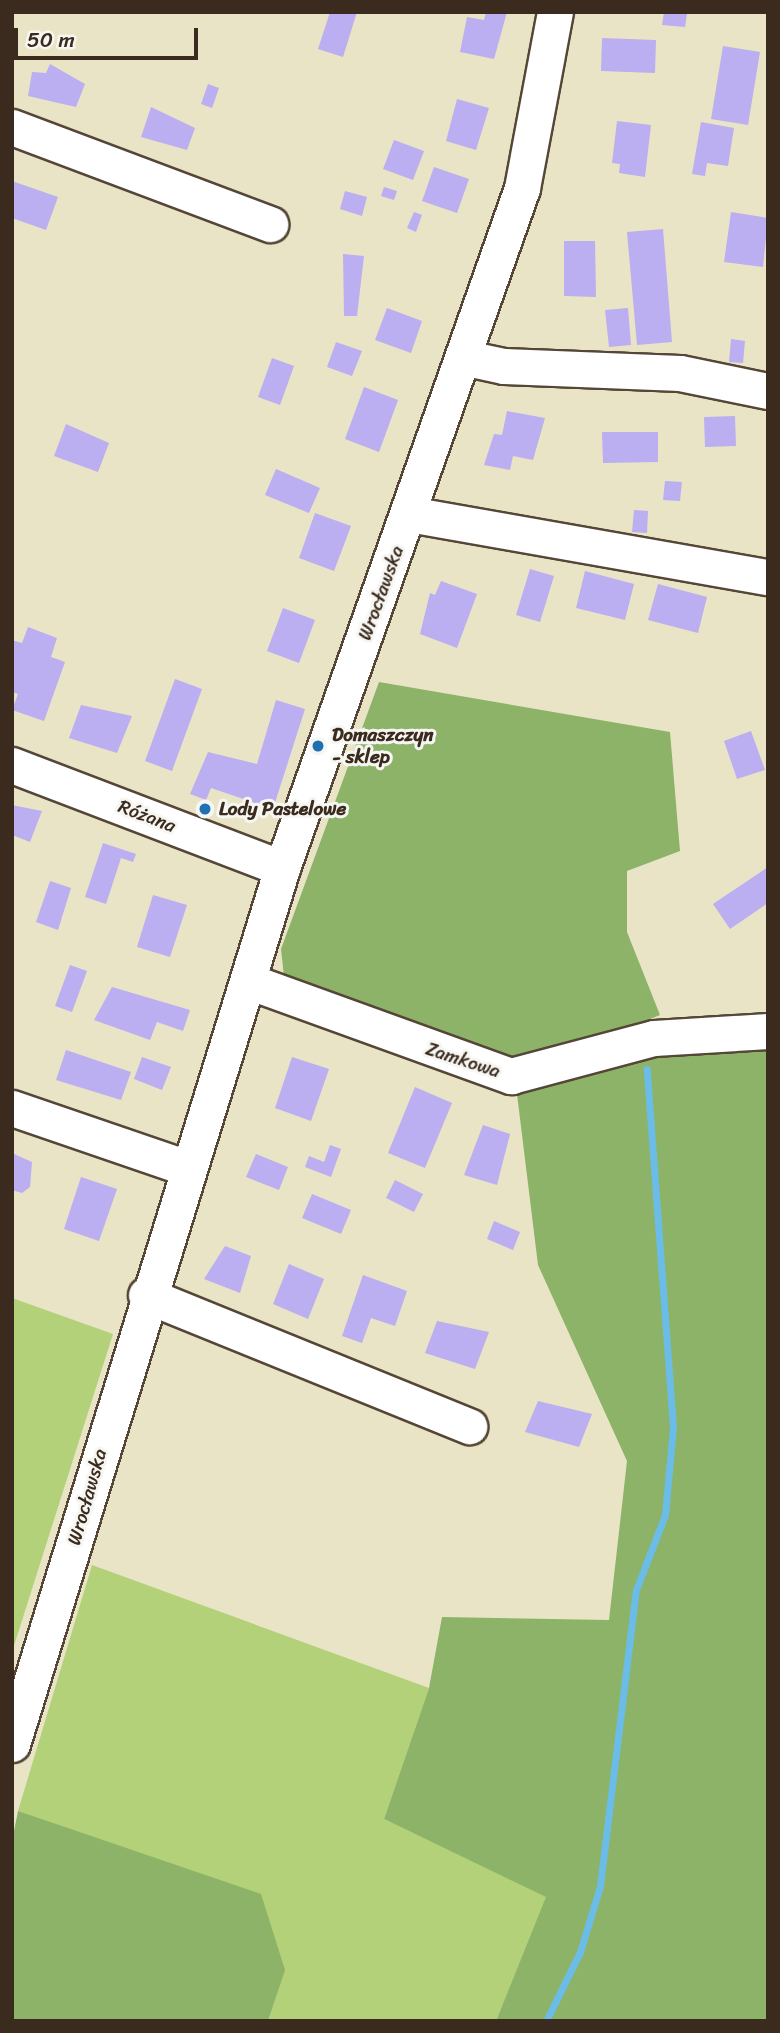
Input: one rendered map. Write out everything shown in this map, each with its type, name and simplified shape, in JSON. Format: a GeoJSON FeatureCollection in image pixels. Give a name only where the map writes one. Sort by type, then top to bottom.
{"type":"FeatureCollection","features":[{"type":"Feature","properties":{"kind":"street","name":"Wrocławska"},"geometry":{"type":"LineString","coordinates":[[18,1716],[146,1295],[282,868],[466,358],[522,188],[555,12]]}},
{"type":"Feature","properties":{"kind":"street"},"geometry":{"type":"LineString","coordinates":[[12,127],[270,224]]}},
{"type":"Feature","properties":{"kind":"street"},"geometry":{"type":"LineString","coordinates":[[466,358],[504,366],[680,373],[768,390]]}},
{"type":"Feature","properties":{"kind":"street"},"geometry":{"type":"LineString","coordinates":[[409,514],[768,577]]}},
{"type":"Feature","properties":{"kind":"street","name":"Różana"},"geometry":{"type":"LineString","coordinates":[[12,765],[282,868]]}},
{"type":"Feature","properties":{"kind":"street","name":"Zamkowa"},"geometry":{"type":"LineString","coordinates":[[248,981],[511,1076],[654,1038],[768,1031]]}},
{"type":"Feature","properties":{"kind":"street"},"geometry":{"type":"LineString","coordinates":[[12,1108],[187,1168]]}},
{"type":"Feature","properties":{"kind":"street"},"geometry":{"type":"LineString","coordinates":[[146,1295],[469,1426]]}},
{"type":"Feature","properties":{"kind":"green space"},"geometry":{"type":"Polygon","coordinates":[[[379,682],[670,732],[680,851],[627,871],[627,932],[660,1015],[561,1056],[485,1060],[285,986],[281,949],[379,682]]]}},
{"type":"Feature","properties":{"kind":"green space"},"geometry":{"type":"Polygon","coordinates":[[[768,1044],[768,2021],[496,2021],[546,1897],[384,1819],[429,1688],[442,1617],[609,1620],[627,1461],[538,1265],[516,1086],[647,1057],[768,1044]]]}},
{"type":"Feature","properties":{"kind":"green space"},"geometry":{"type":"Polygon","coordinates":[[[12,1298],[113,1334],[12,1652],[12,1298]]]}},
{"type":"Feature","properties":{"kind":"green space"},"geometry":{"type":"Polygon","coordinates":[[[92,1565],[429,1688],[384,1819],[547,1897],[496,2021],[268,2021],[284,1970],[45,1821],[18,1811],[92,1565]]]}},
{"type":"Feature","properties":{"kind":"green space"},"geometry":{"type":"Polygon","coordinates":[[[18,1811],[261,1894],[285,1970],[268,2021],[12,2021],[12,1841],[18,1811]]]}},
{"type":"Feature","properties":{"kind":"building"},"geometry":{"type":"Polygon","coordinates":[[[330,12],[357,12],[343,57],[318,49],[330,12]]]}},
{"type":"Feature","properties":{"kind":"building"},"geometry":{"type":"Polygon","coordinates":[[[486,12],[507,12],[494,59],[460,52],[467,17],[484,20],[486,12]]]}},
{"type":"Feature","properties":{"kind":"building"},"geometry":{"type":"Polygon","coordinates":[[[664,12],[687,14],[685,27],[662,25],[664,12]]]}},
{"type":"Feature","properties":{"kind":"building"},"geometry":{"type":"Polygon","coordinates":[[[602,38],[656,40],[655,73],[601,71],[602,38]]]}},
{"type":"Feature","properties":{"kind":"building"},"geometry":{"type":"Polygon","coordinates":[[[723,46],[760,52],[748,125],[711,119],[723,46]]]}},
{"type":"Feature","properties":{"kind":"building"},"geometry":{"type":"Polygon","coordinates":[[[50,64],[85,84],[76,107],[28,96],[32,72],[46,73],[50,64]]]}},
{"type":"Feature","properties":{"kind":"building"},"geometry":{"type":"Polygon","coordinates":[[[208,84],[219,88],[212,108],[201,104],[208,84]]]}},
{"type":"Feature","properties":{"kind":"building"},"geometry":{"type":"Polygon","coordinates":[[[457,99],[489,108],[476,150],[446,141],[457,99]]]}},
{"type":"Feature","properties":{"kind":"building"},"geometry":{"type":"Polygon","coordinates":[[[151,107],[195,128],[187,150],[141,137],[151,107]]]}},
{"type":"Feature","properties":{"kind":"building"},"geometry":{"type":"Polygon","coordinates":[[[617,121],[651,125],[645,177],[619,173],[620,164],[612,163],[617,121]]]}},
{"type":"Feature","properties":{"kind":"building"},"geometry":{"type":"Polygon","coordinates":[[[701,122],[734,128],[728,166],[707,163],[705,176],[692,174],[701,122]]]}},
{"type":"Feature","properties":{"kind":"building"},"geometry":{"type":"Polygon","coordinates":[[[394,140],[424,151],[413,180],[383,169],[394,140]]]}},
{"type":"Feature","properties":{"kind":"building"},"geometry":{"type":"Polygon","coordinates":[[[434,167],[469,179],[457,213],[422,201],[434,167]]]}},
{"type":"Feature","properties":{"kind":"building"},"geometry":{"type":"Polygon","coordinates":[[[12,181],[58,197],[46,230],[12,218],[12,181]]]}},
{"type":"Feature","properties":{"kind":"building"},"geometry":{"type":"Polygon","coordinates":[[[384,187],[397,191],[394,200],[381,196],[384,187]]]}},
{"type":"Feature","properties":{"kind":"building"},"geometry":{"type":"Polygon","coordinates":[[[345,191],[367,197],[362,216],[340,209],[345,191]]]}},
{"type":"Feature","properties":{"kind":"building"},"geometry":{"type":"Polygon","coordinates":[[[414,212],[422,215],[416,232],[407,228],[414,212]]]}},
{"type":"Feature","properties":{"kind":"building"},"geometry":{"type":"Polygon","coordinates":[[[731,212],[768,218],[763,267],[724,262],[731,212]]]}},
{"type":"Feature","properties":{"kind":"building"},"geometry":{"type":"Polygon","coordinates":[[[663,229],[672,342],[637,345],[627,232],[663,229]]]}},
{"type":"Feature","properties":{"kind":"building"},"geometry":{"type":"Polygon","coordinates":[[[564,241],[595,241],[596,297],[564,296],[564,241]]]}},
{"type":"Feature","properties":{"kind":"building"},"geometry":{"type":"Polygon","coordinates":[[[343,254],[364,256],[357,316],[344,316],[343,254]]]}},
{"type":"Feature","properties":{"kind":"building"},"geometry":{"type":"Polygon","coordinates":[[[387,308],[422,321],[411,353],[375,340],[387,308]]]}},
{"type":"Feature","properties":{"kind":"building"},"geometry":{"type":"Polygon","coordinates":[[[628,308],[631,345],[609,347],[605,310],[628,308]]]}},
{"type":"Feature","properties":{"kind":"building"},"geometry":{"type":"Polygon","coordinates":[[[731,339],[745,341],[743,363],[729,362],[731,339]]]}},
{"type":"Feature","properties":{"kind":"building"},"geometry":{"type":"Polygon","coordinates":[[[336,342],[362,351],[352,376],[327,367],[336,342]]]}},
{"type":"Feature","properties":{"kind":"building"},"geometry":{"type":"Polygon","coordinates":[[[272,358],[294,366],[280,405],[258,397],[272,358]]]}},
{"type":"Feature","properties":{"kind":"building"},"geometry":{"type":"Polygon","coordinates":[[[364,387],[398,400],[379,452],[345,439],[364,387]]]}},
{"type":"Feature","properties":{"kind":"building"},"geometry":{"type":"Polygon","coordinates":[[[507,411],[545,418],[533,460],[513,456],[510,470],[484,465],[494,434],[502,435],[507,411]]]}},
{"type":"Feature","properties":{"kind":"building"},"geometry":{"type":"Polygon","coordinates":[[[735,416],[736,446],[705,447],[704,417],[735,416]]]}},
{"type":"Feature","properties":{"kind":"building"},"geometry":{"type":"Polygon","coordinates":[[[66,424],[109,443],[98,472],[54,456],[66,424]]]}},
{"type":"Feature","properties":{"kind":"building"},"geometry":{"type":"Polygon","coordinates":[[[602,432],[658,432],[658,462],[603,463],[602,432]]]}},
{"type":"Feature","properties":{"kind":"building"},"geometry":{"type":"Polygon","coordinates":[[[276,469],[320,488],[309,513],[265,495],[276,469]]]}},
{"type":"Feature","properties":{"kind":"building"},"geometry":{"type":"Polygon","coordinates":[[[665,481],[682,482],[680,501],[663,500],[665,481]]]}},
{"type":"Feature","properties":{"kind":"building"},"geometry":{"type":"Polygon","coordinates":[[[634,510],[648,511],[647,533],[632,532],[634,510]]]}},
{"type":"Feature","properties":{"kind":"building"},"geometry":{"type":"Polygon","coordinates":[[[315,513],[351,526],[334,571],[299,558],[315,513]]]}},
{"type":"Feature","properties":{"kind":"building"},"geometry":{"type":"Polygon","coordinates":[[[530,569],[554,576],[540,622],[516,615],[530,569]]]}},
{"type":"Feature","properties":{"kind":"building"},"geometry":{"type":"Polygon","coordinates":[[[585,571],[634,584],[625,620],[576,608],[585,571]]]}},
{"type":"Feature","properties":{"kind":"building"},"geometry":{"type":"Polygon","coordinates":[[[441,581],[477,594],[457,648],[420,634],[430,593],[435,595],[441,581]]]}},
{"type":"Feature","properties":{"kind":"building"},"geometry":{"type":"Polygon","coordinates":[[[658,584],[707,597],[698,633],[648,620],[658,584]]]}},
{"type":"Feature","properties":{"kind":"building"},"geometry":{"type":"Polygon","coordinates":[[[283,608],[315,620],[299,663],[267,651],[283,608]]]}},
{"type":"Feature","properties":{"kind":"building"},"geometry":{"type":"Polygon","coordinates":[[[28,627],[57,638],[51,657],[65,662],[44,721],[12,710],[18,694],[12,692],[12,640],[22,643],[28,627]]]}},
{"type":"Feature","properties":{"kind":"building"},"geometry":{"type":"Polygon","coordinates":[[[175,679],[202,689],[172,771],[145,761],[175,679]]]}},
{"type":"Feature","properties":{"kind":"building"},"geometry":{"type":"Polygon","coordinates":[[[276,700],[305,709],[273,809],[211,788],[206,800],[190,794],[208,752],[257,764],[276,700]]]}},
{"type":"Feature","properties":{"kind":"building"},"geometry":{"type":"Polygon","coordinates":[[[81,705],[132,716],[117,753],[69,738],[81,705]]]}},
{"type":"Feature","properties":{"kind":"building"},"geometry":{"type":"Polygon","coordinates":[[[751,731],[765,770],[737,779],[724,741],[751,731]]]}},
{"type":"Feature","properties":{"kind":"building"},"geometry":{"type":"Polygon","coordinates":[[[12,805],[42,811],[30,842],[12,835],[12,805]]]}},
{"type":"Feature","properties":{"kind":"building"},"geometry":{"type":"Polygon","coordinates":[[[103,843],[136,854],[133,862],[121,858],[106,904],[85,897],[103,843]]]}},
{"type":"Feature","properties":{"kind":"building"},"geometry":{"type":"Polygon","coordinates":[[[768,867],[768,903],[730,929],[713,904],[768,867]]]}},
{"type":"Feature","properties":{"kind":"building"},"geometry":{"type":"Polygon","coordinates":[[[50,881],[71,888],[58,930],[36,922],[50,881]]]}},
{"type":"Feature","properties":{"kind":"building"},"geometry":{"type":"Polygon","coordinates":[[[153,895],[187,905],[170,957],[137,947],[153,895]]]}},
{"type":"Feature","properties":{"kind":"building"},"geometry":{"type":"Polygon","coordinates":[[[70,965],[87,971],[72,1012],[55,1006],[70,965]]]}},
{"type":"Feature","properties":{"kind":"building"},"geometry":{"type":"Polygon","coordinates":[[[112,987],[190,1010],[183,1031],[157,1022],[150,1040],[94,1020],[112,987]]]}},
{"type":"Feature","properties":{"kind":"building"},"geometry":{"type":"Polygon","coordinates":[[[66,1050],[131,1072],[121,1100],[56,1080],[66,1050]]]}},
{"type":"Feature","properties":{"kind":"building"},"geometry":{"type":"Polygon","coordinates":[[[142,1057],[171,1067],[162,1090],[134,1079],[142,1057]]]}},
{"type":"Feature","properties":{"kind":"building"},"geometry":{"type":"Polygon","coordinates":[[[292,1057],[329,1069],[311,1121],[275,1108],[292,1057]]]}},
{"type":"Feature","properties":{"kind":"building"},"geometry":{"type":"Polygon","coordinates":[[[415,1087],[452,1103],[425,1168],[388,1153],[415,1087]]]}},
{"type":"Feature","properties":{"kind":"building"},"geometry":{"type":"Polygon","coordinates":[[[483,1125],[510,1134],[497,1185],[464,1175],[483,1125]]]}},
{"type":"Feature","properties":{"kind":"building"},"geometry":{"type":"Polygon","coordinates":[[[330,1145],[341,1149],[331,1177],[305,1167],[309,1156],[324,1162],[330,1145]]]}},
{"type":"Feature","properties":{"kind":"building"},"geometry":{"type":"Polygon","coordinates":[[[12,1153],[32,1162],[30,1187],[22,1193],[12,1190],[12,1153]]]}},
{"type":"Feature","properties":{"kind":"building"},"geometry":{"type":"Polygon","coordinates":[[[256,1154],[288,1167],[279,1190],[246,1177],[256,1154]]]}},
{"type":"Feature","properties":{"kind":"building"},"geometry":{"type":"Polygon","coordinates":[[[81,1177],[117,1189],[99,1241],[64,1229],[81,1177]]]}},
{"type":"Feature","properties":{"kind":"building"},"geometry":{"type":"Polygon","coordinates":[[[395,1180],[423,1194],[414,1212],[386,1198],[395,1180]]]}},
{"type":"Feature","properties":{"kind":"building"},"geometry":{"type":"Polygon","coordinates":[[[312,1194],[351,1210],[341,1234],[302,1218],[312,1194]]]}},
{"type":"Feature","properties":{"kind":"building"},"geometry":{"type":"Polygon","coordinates":[[[494,1221],[520,1232],[513,1250],[487,1239],[494,1221]]]}},
{"type":"Feature","properties":{"kind":"building"},"geometry":{"type":"Polygon","coordinates":[[[225,1246],[251,1256],[240,1293],[204,1279],[225,1246]]]}},
{"type":"Feature","properties":{"kind":"building"},"geometry":{"type":"Polygon","coordinates":[[[289,1264],[324,1279],[308,1319],[273,1304],[289,1264]]]}},
{"type":"Feature","properties":{"kind":"building"},"geometry":{"type":"Polygon","coordinates":[[[363,1275],[407,1291],[395,1326],[371,1318],[362,1343],[342,1336],[363,1275]]]}},
{"type":"Feature","properties":{"kind":"building"},"geometry":{"type":"Polygon","coordinates":[[[437,1321],[489,1332],[475,1369],[425,1353],[437,1321]]]}},
{"type":"Feature","properties":{"kind":"building"},"geometry":{"type":"Polygon","coordinates":[[[538,1401],[592,1414],[579,1447],[525,1432],[538,1401]]]}},
{"type":"Feature","properties":{"kind":"waterway"},"geometry":{"type":"LineString","coordinates":[[546,2021],[580,1952],[600,1886],[636,1590],[665,1515],[673,1427],[647,1069]]}},
{"type":"Feature","properties":{"kind":"place","name":"Domaszczyn - sklep"},"geometry":{"type":"Point","coordinates":[318,746]}},
{"type":"Feature","properties":{"kind":"place","name":"Lody Pastelowe"},"geometry":{"type":"Point","coordinates":[205,809]}}]}
